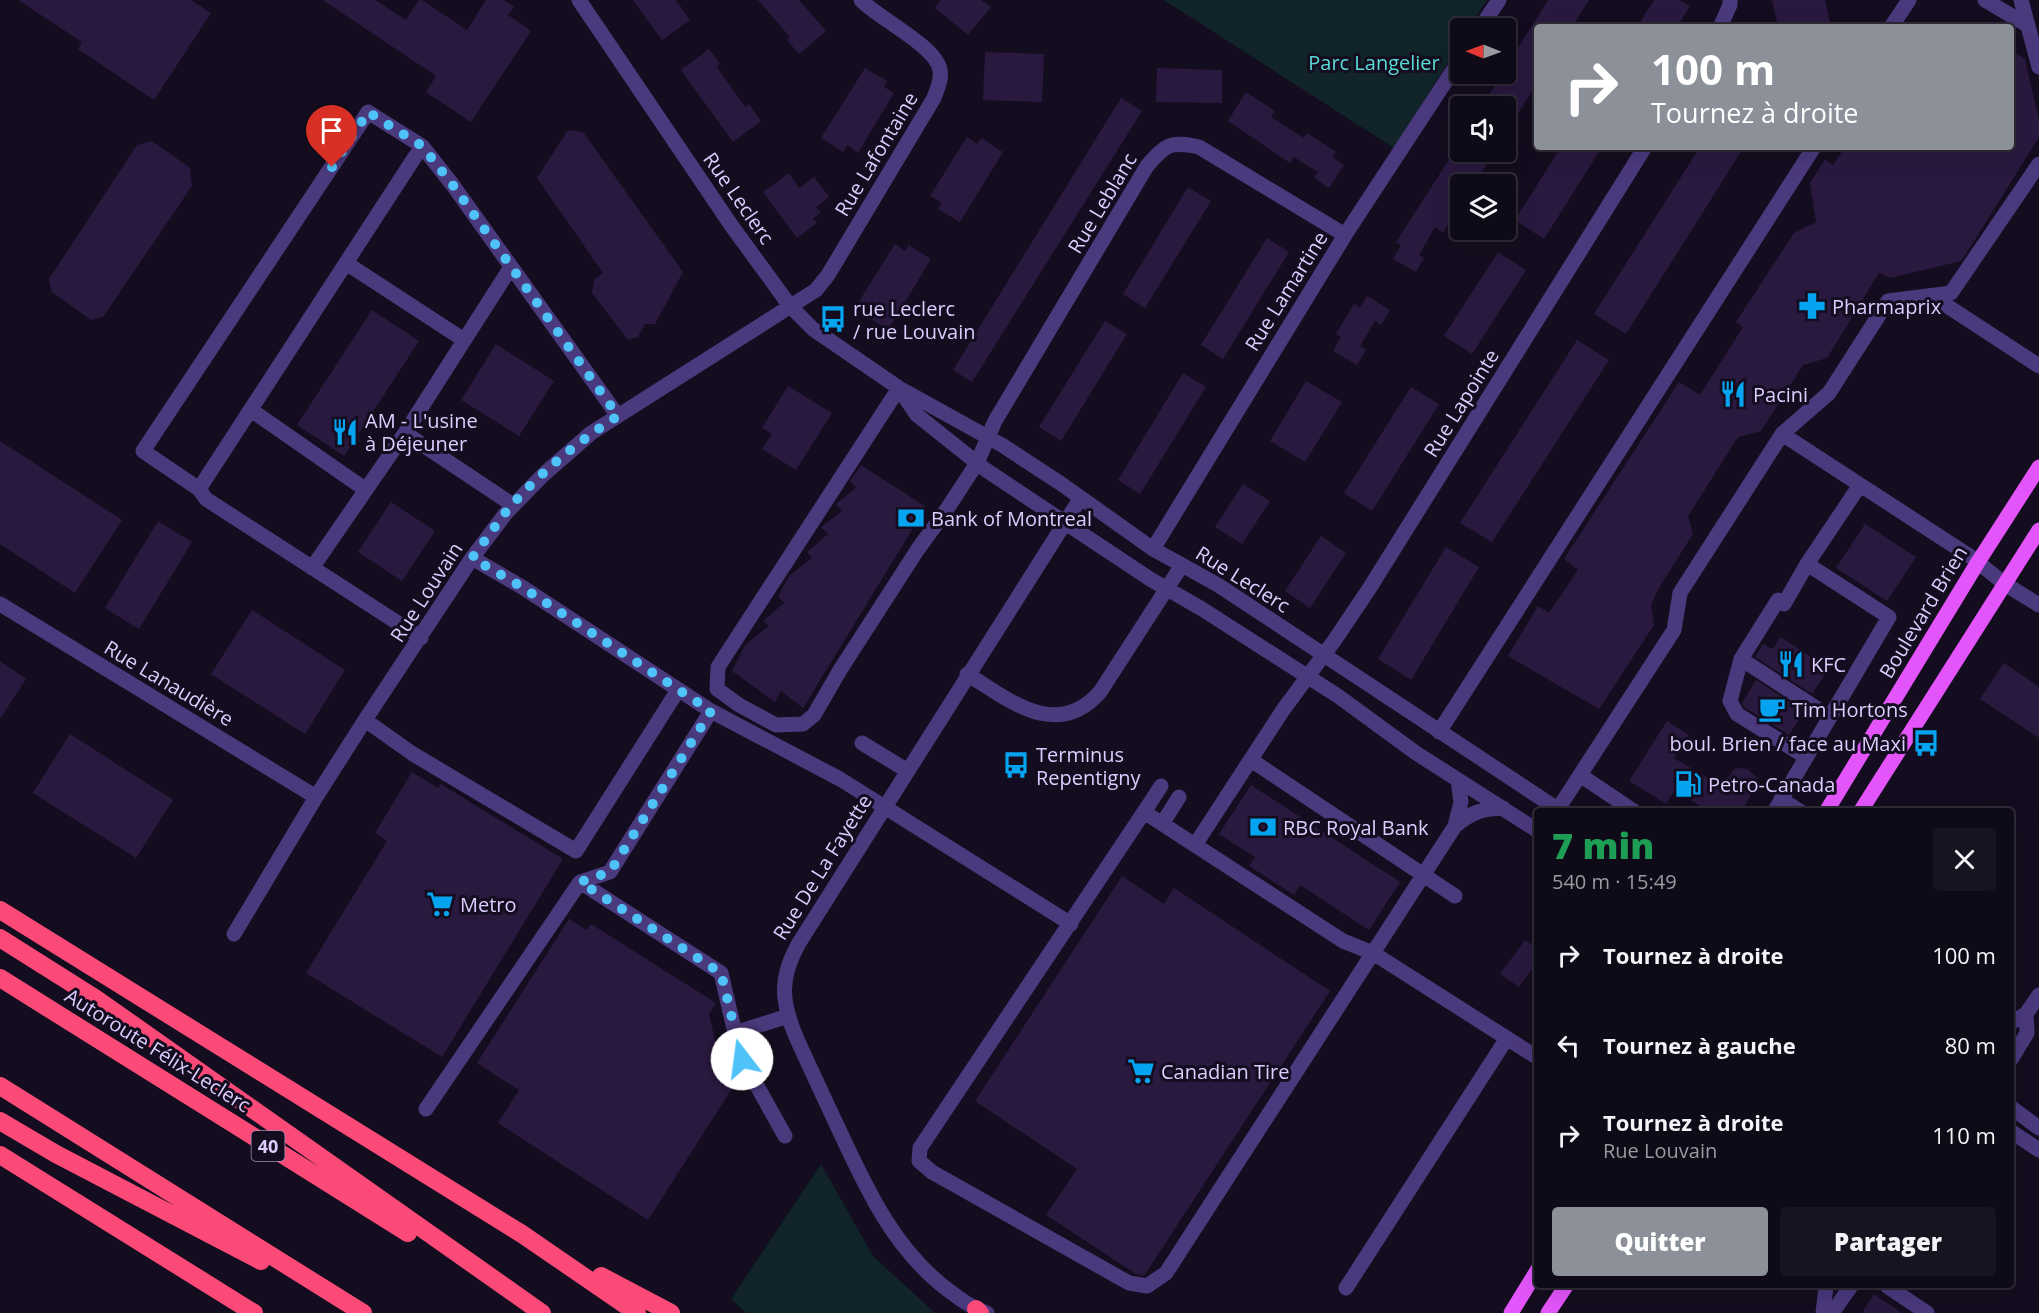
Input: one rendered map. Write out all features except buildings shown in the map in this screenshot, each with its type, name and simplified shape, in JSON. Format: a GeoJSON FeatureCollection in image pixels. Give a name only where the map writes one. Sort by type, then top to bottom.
{"type":"FeatureCollection","features":[{"type":"Feature","properties":{"kind":"highway"},"geometry":{"type":"LineString","coordinates":[[0,910],[522,1234],[637,1313]]}},
{"type":"Feature","properties":{"kind":"highway"},"geometry":{"type":"LineString","coordinates":[[0,938],[94,998],[542,1313]]}},
{"type":"Feature","properties":{"kind":"highway","name":"Autoroute Félix-Leclerc"},"geometry":{"type":"LineString","coordinates":[[0,978],[537,1313]]}},
{"type":"Feature","properties":{"kind":"highway"},"geometry":{"type":"LineString","coordinates":[[0,1086],[362,1313]]}},
{"type":"Feature","properties":{"kind":"highway"},"geometry":{"type":"LineString","coordinates":[[0,1121],[56,1154],[362,1313]]}},
{"type":"Feature","properties":{"kind":"highway"},"geometry":{"type":"LineString","coordinates":[[0,1155],[254,1313]]}},
{"type":"Feature","properties":{"kind":"highway"},"geometry":{"type":"LineString","coordinates":[[522,1234],[670,1313]]}},
{"type":"Feature","properties":{"kind":"main road","name":"Boulevard Brien"},"geometry":{"type":"LineString","coordinates":[[1828,808],[1978,562],[2039,467]]}},
{"type":"Feature","properties":{"kind":"main road"},"geometry":{"type":"LineString","coordinates":[[1863,808],[2039,530]]}},
{"type":"Feature","properties":{"kind":"main road"},"geometry":{"type":"LineString","coordinates":[[1510,1313],[1534,1275]]}},
{"type":"Feature","properties":{"kind":"main road"},"geometry":{"type":"LineString","coordinates":[[1548,1313],[1565,1288]]}},
{"type":"Feature","properties":{"kind":"street","name":"Rue Leclerc"},"geometry":{"type":"LineString","coordinates":[[579,0],[731,225],[790,306],[826,339],[899,388],[988,437],[1060,483],[1153,549],[1218,585],[1557,808]]}},
{"type":"Feature","properties":{"kind":"street","name":"Rue Lafontaine"},"geometry":{"type":"LineString","coordinates":[[790,306],[816,290],[828,275],[934,98],[939,83],[940,69],[931,53],[861,0]]}},
{"type":"Feature","properties":{"kind":"street"},"geometry":{"type":"LineString","coordinates":[[1486,18],[1498,0]]}},
{"type":"Feature","properties":{"kind":"street"},"geometry":{"type":"LineString","coordinates":[[1721,24],[1730,0]]}},
{"type":"Feature","properties":{"kind":"street"},"geometry":{"type":"LineString","coordinates":[[1893,24],[1909,0]]}},
{"type":"Feature","properties":{"kind":"street"},"geometry":{"type":"LineString","coordinates":[[1985,0],[2027,25]]}},
{"type":"Feature","properties":{"kind":"street"},"geometry":{"type":"LineString","coordinates":[[2021,0],[2039,67]]}},
{"type":"Feature","properties":{"kind":"street","name":"Rue Lamartine"},"geometry":{"type":"LineString","coordinates":[[1153,549],[1345,236],[1450,75]]}},
{"type":"Feature","properties":{"kind":"street"},"geometry":{"type":"LineString","coordinates":[[421,638],[206,499],[199,489],[143,451],[368,112],[422,146],[452,184],[618,416]]}},
{"type":"Feature","properties":{"kind":"street","name":"Rue Leblanc"},"geometry":{"type":"LineString","coordinates":[[899,388],[718,667],[717,689],[739,705],[776,725],[803,724],[814,715],[840,670],[918,549],[977,463],[995,421],[1147,166],[1160,150],[1178,143],[1199,147],[1345,236]]}},
{"type":"Feature","properties":{"kind":"street"},"geometry":{"type":"LineString","coordinates":[[199,489],[422,146]]}},
{"type":"Feature","properties":{"kind":"street","name":"Rue Lapointe"},"geometry":{"type":"LineString","coordinates":[[1195,845],[1369,589],[1643,150]]}},
{"type":"Feature","properties":{"kind":"street"},"geometry":{"type":"LineString","coordinates":[[1439,732],[1812,150]]}},
{"type":"Feature","properties":{"kind":"street"},"geometry":{"type":"LineString","coordinates":[[1561,808],[1674,630],[1680,593],[1782,434],[1829,393],[1888,301],[1952,293],[2039,164]]}},
{"type":"Feature","properties":{"kind":"street"},"geometry":{"type":"LineString","coordinates":[[346,263],[464,340]]}},
{"type":"Feature","properties":{"kind":"street"},"geometry":{"type":"LineString","coordinates":[[312,568],[405,433],[511,267]]}},
{"type":"Feature","properties":{"kind":"street"},"geometry":{"type":"LineString","coordinates":[[1932,296],[2039,366]]}},
{"type":"Feature","properties":{"kind":"street","name":"Rue Louvain"},"geometry":{"type":"LineString","coordinates":[[234,934],[365,720],[472,558],[513,505],[591,433],[790,306]]}},
{"type":"Feature","properties":{"kind":"street","name":"Rue Leclerc"},"geometry":{"type":"LineString","coordinates":[[899,388],[917,415],[977,463],[1166,589],[1202,609],[1338,696],[1458,780],[1534,828]]}},
{"type":"Feature","properties":{"kind":"street"},"geometry":{"type":"LineString","coordinates":[[251,410],[366,490]]}},
{"type":"Feature","properties":{"kind":"street"},"geometry":{"type":"LineString","coordinates":[[405,433],[513,505]]}},
{"type":"Feature","properties":{"kind":"street"},"geometry":{"type":"LineString","coordinates":[[1782,434],[1978,562],[2005,584],[2039,605]]}},
{"type":"Feature","properties":{"kind":"street"},"geometry":{"type":"LineString","coordinates":[[1806,758],[1737,714],[1730,701],[1741,659],[1860,485]]}},
{"type":"Feature","properties":{"kind":"street","name":"Rue De La Fayette"},"geometry":{"type":"LineString","coordinates":[[981,1312],[930,1275],[907,1251],[886,1223],[796,1039],[788,1016],[784,987],[792,955],[906,770],[1080,499]]}},
{"type":"Feature","properties":{"kind":"street"},"geometry":{"type":"LineString","coordinates":[[472,558],[522,587],[711,711],[840,779],[1071,924]]}},
{"type":"Feature","properties":{"kind":"street"},"geometry":{"type":"LineString","coordinates":[[1778,805],[1889,617],[1807,564]]}},
{"type":"Feature","properties":{"kind":"street"},"geometry":{"type":"LineString","coordinates":[[967,674],[1025,710],[1038,714],[1066,715],[1080,709],[1100,692],[1182,565]]}},
{"type":"Feature","properties":{"kind":"street","name":"Rue Lanaudière"},"geometry":{"type":"LineString","coordinates":[[0,604],[316,797]]}},
{"type":"Feature","properties":{"kind":"street"},"geometry":{"type":"LineString","coordinates":[[1741,659],[1830,717]]}},
{"type":"Feature","properties":{"kind":"street"},"geometry":{"type":"LineString","coordinates":[[365,720],[413,754],[576,851],[678,690]]}},
{"type":"Feature","properties":{"kind":"street"},"geometry":{"type":"LineString","coordinates":[[426,1109],[580,882],[610,872],[711,711]]}},
{"type":"Feature","properties":{"kind":"street"},"geometry":{"type":"LineString","coordinates":[[862,743],[906,770]]}},
{"type":"Feature","properties":{"kind":"street"},"geometry":{"type":"LineString","coordinates":[[1251,760],[1455,896]]}},
{"type":"Feature","properties":{"kind":"street"},"geometry":{"type":"LineString","coordinates":[[1580,775],[1629,808]]}},
{"type":"Feature","properties":{"kind":"street"},"geometry":{"type":"LineString","coordinates":[[1455,826],[1461,802],[1458,780]]}},
{"type":"Feature","properties":{"kind":"street"},"geometry":{"type":"LineString","coordinates":[[1161,786],[920,1148],[919,1161],[932,1173],[1129,1283],[1147,1286],[1166,1274],[1455,826],[1467,816],[1484,809],[1503,808]]}},
{"type":"Feature","properties":{"kind":"street"},"geometry":{"type":"LineString","coordinates":[[1162,824],[1179,797]]}},
{"type":"Feature","properties":{"kind":"street"},"geometry":{"type":"LineString","coordinates":[[1144,812],[1343,941],[1373,953],[1534,1055]]}},
{"type":"Feature","properties":{"kind":"street"},"geometry":{"type":"LineString","coordinates":[[580,882],[721,973],[742,1059],[785,1136]]}},
{"type":"Feature","properties":{"kind":"street"},"geometry":{"type":"LineString","coordinates":[[2014,1021],[2026,1014],[2039,995]]}},
{"type":"Feature","properties":{"kind":"street"},"geometry":{"type":"LineString","coordinates":[[2014,1055],[2027,1033],[2026,1014]]}},
{"type":"Feature","properties":{"kind":"street"},"geometry":{"type":"LineString","coordinates":[[735,1033],[788,1016]]}},
{"type":"Feature","properties":{"kind":"street"},"geometry":{"type":"LineString","coordinates":[[1346,1288],[1507,1038]]}},
{"type":"Feature","properties":{"kind":"street"},"geometry":{"type":"LineString","coordinates":[[2014,1109],[2039,1128]]}},
{"type":"Feature","properties":{"kind":"street"},"geometry":{"type":"LineString","coordinates":[[2014,1133],[2039,1150]]}},
{"type":"Feature","properties":{"kind":"street"},"geometry":{"type":"LineString","coordinates":[[1822,1313],[1826,1288]]}},
{"type":"Feature","properties":{"kind":"street"},"geometry":{"type":"LineString","coordinates":[[1832,1313],[1850,1288]]}},
{"type":"Feature","properties":{"kind":"street"},"geometry":{"type":"LineString","coordinates":[[1890,1288],[1927,1313]]}},
{"type":"Feature","properties":{"kind":"green space","name":"Parc Langelier"},"geometry":{"type":"Polygon","coordinates":[[[1164,0],[1487,0],[1475,18],[1450,18],[1450,59],[1394,148],[1164,0]]]}},
{"type":"Feature","properties":{"kind":"green space"},"geometry":{"type":"Polygon","coordinates":[[[821,1164],[873,1256],[935,1313],[746,1313],[731,1299],[821,1164]]]}},
{"type":"Feature","properties":{"kind":"place","name":"Pharmaprix"},"geometry":{"type":"Point","coordinates":[1812,306]}},
{"type":"Feature","properties":{"kind":"place","name":"rue Leclerc / rue Louvain"},"geometry":{"type":"Point","coordinates":[833,319]}},
{"type":"Feature","properties":{"kind":"place","name":"Pacini"},"geometry":{"type":"Point","coordinates":[1733,394]}},
{"type":"Feature","properties":{"kind":"place","name":"AM - L'usine à Déjeuner"},"geometry":{"type":"Point","coordinates":[345,432]}},
{"type":"Feature","properties":{"kind":"place","name":"Bank of Montreal"},"geometry":{"type":"Point","coordinates":[911,518]}},
{"type":"Feature","properties":{"kind":"place","name":"KFC"},"geometry":{"type":"Point","coordinates":[1791,664]}},
{"type":"Feature","properties":{"kind":"place","name":"Tim Hortons"},"geometry":{"type":"Point","coordinates":[1772,709]}},
{"type":"Feature","properties":{"kind":"place","name":"boul. Brien / face au Maxi"},"geometry":{"type":"Point","coordinates":[1926,743]}},
{"type":"Feature","properties":{"kind":"place","name":"Terminus Repentigny"},"geometry":{"type":"Point","coordinates":[1016,765]}},
{"type":"Feature","properties":{"kind":"place","name":"Petro-Canada"},"geometry":{"type":"Point","coordinates":[1688,784]}},
{"type":"Feature","properties":{"kind":"place","name":"RBC Royal Bank"},"geometry":{"type":"Point","coordinates":[1263,827]}},
{"type":"Feature","properties":{"kind":"place","name":"Metro"},"geometry":{"type":"Point","coordinates":[440,904]}},
{"type":"Feature","properties":{"kind":"place","name":"Canadian Tire"},"geometry":{"type":"Point","coordinates":[1141,1071]}},
{"type":"Feature","properties":{"kind":"route"},"geometry":{"type":"LineString","coordinates":[[332,167],[368,112],[422,146],[452,184],[618,416],[591,433],[543,475],[506,513],[472,558],[522,587],[711,711],[610,872],[580,882],[721,973],[742,1059]]}}]}
